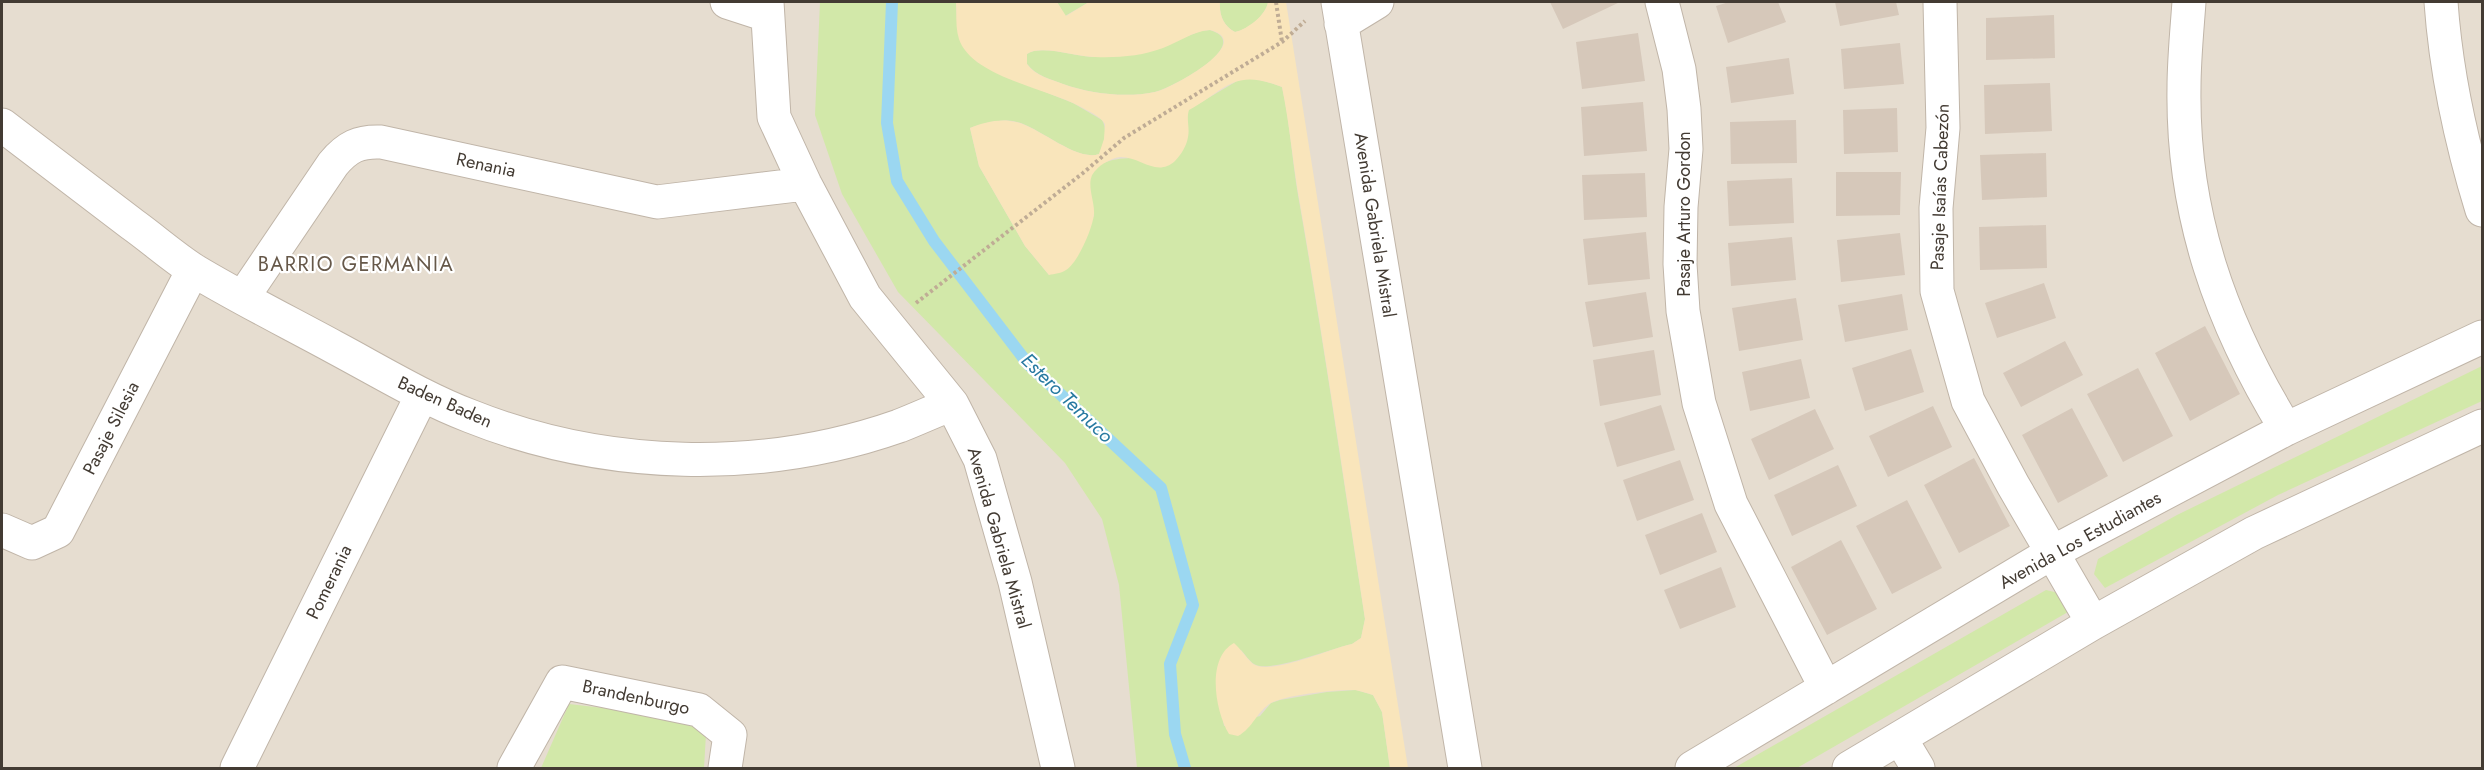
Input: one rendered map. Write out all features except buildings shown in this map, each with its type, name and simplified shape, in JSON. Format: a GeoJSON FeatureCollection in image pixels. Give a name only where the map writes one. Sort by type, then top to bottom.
{"type":"FeatureCollection","features":[{"type":"Feature","properties":{"kind":"street"},"geometry":{"type":"LineString","coordinates":[[727,2],[767,8]]}},
{"type":"Feature","properties":{"kind":"street"},"geometry":{"type":"LineString","coordinates":[[1340,13],[1377,2]]}},
{"type":"Feature","properties":{"kind":"street","name":"Pasaje Arturo Gordon"},"geometry":{"type":"LineString","coordinates":[[1662,2],[1679,69],[1684,109],[1686,149],[1681,207],[1680,264],[1685,322],[1699,403],[1731,504],[1827,688]]}},
{"type":"Feature","properties":{"kind":"street","name":"Pasaje Isaías Cabezón"},"geometry":{"type":"LineString","coordinates":[[1940,2],[1943,128],[1936,208],[1937,291],[1968,401],[2013,485],[2054,552],[2093,623]]}},
{"type":"Feature","properties":{"kind":"street"},"geometry":{"type":"LineString","coordinates":[[2189,2],[2184,89],[2186,143],[2193,198],[2219,295],[2260,387],[2286,429]]}},
{"type":"Feature","properties":{"kind":"street"},"geometry":{"type":"LineString","coordinates":[[2441,2],[2451,93],[2465,155],[2482,210]]}},
{"type":"Feature","properties":{"kind":"street","name":"Avenida Gabriela Mistral"},"geometry":{"type":"LineString","coordinates":[[767,8],[774,117],[805,184],[865,297],[952,404],[980,459],[1015,582],[1058,768]]}},
{"type":"Feature","properties":{"kind":"street","name":"Avenida Gabriela Mistral"},"geometry":{"type":"LineString","coordinates":[[1340,13],[1465,768]]}},
{"type":"Feature","properties":{"kind":"street","name":"Baden Baden"},"geometry":{"type":"LineString","coordinates":[[2,125],[193,270],[422,394],[470,416],[539,439],[620,455],[672,459],[724,459],[783,453],[841,442],[898,426],[952,404]]}},
{"type":"Feature","properties":{"kind":"street","name":"Renania"},"geometry":{"type":"LineString","coordinates":[[243,297],[333,164],[349,148],[368,141],[657,202],[805,184]]}},
{"type":"Feature","properties":{"kind":"street","name":"Pasaje Silesia"},"geometry":{"type":"LineString","coordinates":[[2,530],[32,543],[58,531],[193,270]]}},
{"type":"Feature","properties":{"kind":"street","name":"Avenida Los Estudiantes"},"geometry":{"type":"LineString","coordinates":[[1692,768],[2054,552],[2286,429],[2482,336]]}},
{"type":"Feature","properties":{"kind":"street","name":"Pomerania"},"geometry":{"type":"LineString","coordinates":[[237,768],[422,394]]}},
{"type":"Feature","properties":{"kind":"street"},"geometry":{"type":"LineString","coordinates":[[1849,768],[2093,623],[2254,532],[2482,426]]}},
{"type":"Feature","properties":{"kind":"street","name":"Brandenburgo"},"geometry":{"type":"LineString","coordinates":[[514,768],[562,682],[699,710],[730,735],[725,768]]}},
{"type":"Feature","properties":{"kind":"street"},"geometry":{"type":"LineString","coordinates":[[1900,738],[1918,768]]}},
{"type":"Feature","properties":{"kind":"path"},"geometry":{"type":"LineString","coordinates":[[1276,2],[1282,42]]}},
{"type":"Feature","properties":{"kind":"path"},"geometry":{"type":"LineString","coordinates":[[907,310],[1124,138],[1282,42],[1308,18]]}},
{"type":"Feature","properties":{"kind":"shaded area"},"geometry":{"type":"Polygon","coordinates":[[[2,2],[2482,2],[2482,768],[2,768],[2,2]]]}},
{"type":"Feature","properties":{"kind":"green space"},"geometry":{"type":"Polygon","coordinates":[[[820,2],[956,2],[957,21],[977,62],[1073,103],[1102,120],[1105,137],[1102,146],[1099,154],[1090,155],[1069,149],[1017,122],[999,121],[970,128],[979,166],[1025,246],[1049,275],[1094,216],[1090,179],[1103,163],[1127,158],[1175,160],[1186,141],[1188,110],[1243,79],[1260,80],[1282,87],[1365,619],[1361,638],[1352,644],[1273,666],[1254,664],[1241,650],[1216,676],[1224,726],[1260,716],[1271,703],[1280,700],[1327,692],[1356,690],[1373,695],[1382,712],[1390,768],[1137,768],[1119,585],[1102,519],[1065,463],[898,292],[842,194],[815,115],[820,2]]]}},
{"type":"Feature","properties":{"kind":"green space"},"geometry":{"type":"Polygon","coordinates":[[[1057,2],[1089,2],[1065,16],[1057,2]]]}},
{"type":"Feature","properties":{"kind":"green space"},"geometry":{"type":"Polygon","coordinates":[[[1220,2],[1268,2],[1264,12],[1256,21],[1235,32],[1227,26],[1223,19],[1220,2]]]}},
{"type":"Feature","properties":{"kind":"green space"},"geometry":{"type":"Polygon","coordinates":[[[1210,30],[1221,37],[1223,45],[1217,55],[1206,65],[1177,83],[1155,92],[1121,95],[1086,90],[1044,77],[1027,64],[1027,54],[1033,51],[1110,57],[1149,50],[1201,31],[1210,30]]]}},
{"type":"Feature","properties":{"kind":"green space"},"geometry":{"type":"Polygon","coordinates":[[[2482,366],[2482,401],[2278,495],[2105,588],[2094,574],[2098,559],[2177,515],[2482,366]]]}},
{"type":"Feature","properties":{"kind":"green space"},"geometry":{"type":"Polygon","coordinates":[[[2046,590],[2067,595],[2068,612],[1797,768],[1734,768],[2046,590]]]}},
{"type":"Feature","properties":{"kind":"green space"},"geometry":{"type":"Polygon","coordinates":[[[569,704],[680,717],[706,734],[704,768],[541,768],[569,704]]]}},
{"type":"Feature","properties":{"kind":"sand"},"geometry":{"type":"Polygon","coordinates":[[[956,2],[1057,2],[1066,16],[1089,2],[1220,2],[1223,19],[1227,26],[1235,32],[1256,21],[1264,12],[1268,2],[1286,2],[1408,768],[1390,768],[1382,712],[1373,695],[1355,690],[1337,690],[1278,700],[1266,706],[1248,729],[1238,736],[1229,734],[1217,699],[1216,672],[1219,660],[1225,650],[1234,643],[1253,664],[1261,667],[1287,664],[1352,644],[1361,638],[1365,619],[1282,87],[1253,79],[1242,80],[1223,88],[1189,110],[1186,143],[1177,159],[1168,166],[1155,167],[1120,157],[1110,160],[1096,170],[1090,185],[1094,214],[1084,244],[1071,266],[1062,272],[1049,275],[1025,246],[979,166],[970,128],[993,121],[1016,122],[1036,130],[1069,149],[1090,155],[1099,154],[1104,139],[1105,124],[1097,116],[1079,106],[1012,80],[978,63],[966,52],[959,39],[956,2]],[[1210,30],[1204,31],[1155,51],[1121,57],[1033,51],[1027,54],[1027,64],[1048,79],[1097,93],[1144,94],[1177,83],[1206,64],[1217,54],[1223,44],[1222,36],[1210,30]]]}},
{"type":"Feature","properties":{"kind":"waterway","name":"Estero Temuco"},"geometry":{"type":"LineString","coordinates":[[892,2],[887,123],[897,181],[934,241],[1028,364],[1161,488],[1193,605],[1170,664],[1175,734],[1185,768]]}},
{"type":"Feature","properties":{"kind":"district","name":"BARRIO GERMANIA"},"geometry":{"type":"Point","coordinates":[356,264]}}]}
